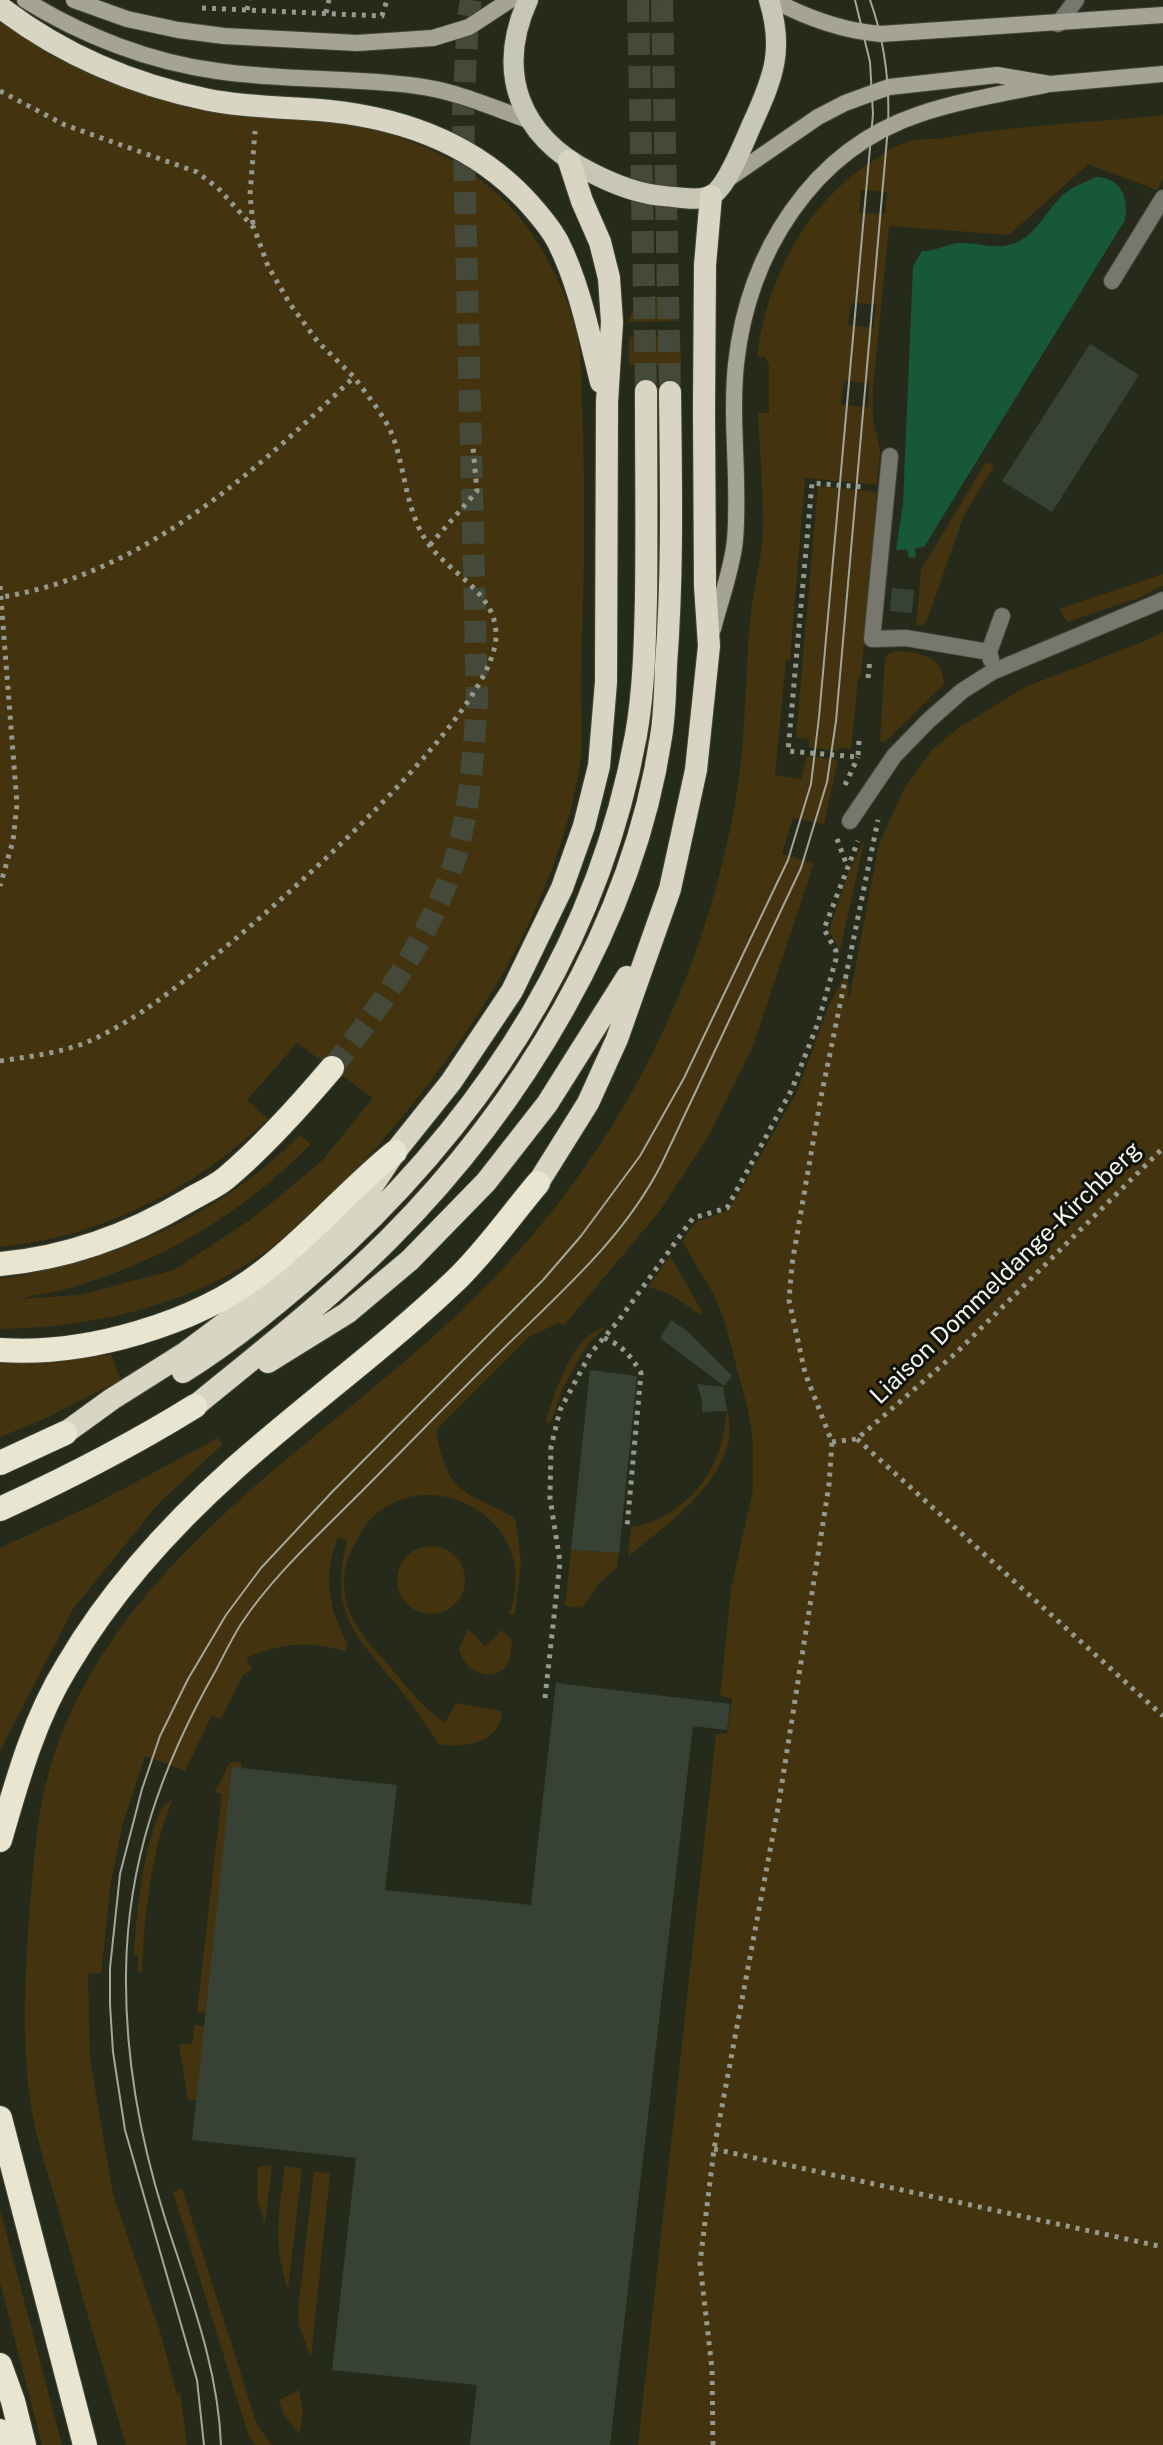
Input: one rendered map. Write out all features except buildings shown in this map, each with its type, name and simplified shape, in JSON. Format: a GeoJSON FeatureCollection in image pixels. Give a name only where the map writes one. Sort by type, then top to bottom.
{"type":"FeatureCollection","features":[{"type":"Feature","properties":{"kind":"highway"},"geometry":{"type":"LineString","coordinates":[[0,7],[53,41],[111,71],[163,90],[258,107],[331,111],[392,121],[440,138],[477,157],[507,180],[558,241],[577,289],[607,402]]}},
{"type":"Feature","properties":{"kind":"highway"},"geometry":{"type":"LineString","coordinates":[[65,1433],[185,1353],[253,1302],[309,1253],[369,1191],[395,1152],[451,1082],[512,991],[562,888],[584,826],[599,766],[606,682],[607,402],[612,322],[609,278],[600,242],[569,161]]}},
{"type":"Feature","properties":{"kind":"highway"},"geometry":{"type":"LineString","coordinates":[[0,1840],[26,1753],[65,1667],[120,1586],[234,1468],[361,1365],[458,1278],[538,1183],[588,1103],[617,1039],[670,889],[696,770],[709,646],[705,586],[705,265],[717,189]]}},
{"type":"Feature","properties":{"kind":"highway"},"geometry":{"type":"LineString","coordinates":[[0,1463],[118,1412],[193,1365],[314,1273],[414,1175],[466,1114],[514,1045],[553,980],[582,917],[624,795],[637,732],[645,652],[646,391]]}},
{"type":"Feature","properties":{"kind":"highway"},"geometry":{"type":"LineString","coordinates":[[195,1406],[318,1306],[389,1239],[432,1192],[493,1117],[538,1054],[606,926],[629,864],[661,737],[672,561],[670,392]]}},
{"type":"Feature","properties":{"kind":"highway"},"geometry":{"type":"LineString","coordinates":[[0,1509],[70,1478],[131,1445],[347,1313],[421,1249],[486,1182],[547,1104],[649,942]]}},
{"type":"Feature","properties":{"kind":"highway"},"geometry":{"type":"LineString","coordinates":[[0,1264],[88,1247],[158,1219],[224,1179],[284,1124],[332,1068]]}},
{"type":"Feature","properties":{"kind":"highway"},"geometry":{"type":"LineString","coordinates":[[0,1350],[20,1352],[79,1346],[128,1335],[198,1312],[263,1273],[362,1178],[395,1152]]}},
{"type":"Feature","properties":{"kind":"highway"},"geometry":{"type":"LineString","coordinates":[[0,2118],[85,2445]]}},
{"type":"Feature","properties":{"kind":"highway"},"geometry":{"type":"LineString","coordinates":[[0,2365],[24,2445]]}},
{"type":"Feature","properties":{"kind":"highway"},"geometry":{"type":"LineString","coordinates":[[0,2431],[3,2445]]}},
{"type":"Feature","properties":{"kind":"main road"},"geometry":{"type":"LineString","coordinates":[[25,0],[61,21],[123,48],[171,63],[218,72],[417,86],[459,94],[528,120]]}},
{"type":"Feature","properties":{"kind":"main road"},"geometry":{"type":"LineString","coordinates":[[74,0],[127,19],[178,30],[224,36],[357,43],[433,38],[469,27],[510,0]]}},
{"type":"Feature","properties":{"kind":"main road"},"geometry":{"type":"LineString","coordinates":[[528,0],[520,18],[513,53],[516,89],[528,120],[569,161],[624,188],[653,195],[700,198],[818,117],[889,87],[997,75],[1050,84]]}},
{"type":"Feature","properties":{"kind":"main road"},"geometry":{"type":"LineString","coordinates":[[771,0],[804,16],[865,33],[1058,24],[1163,15]]}},
{"type":"Feature","properties":{"kind":"main road"},"geometry":{"type":"LineString","coordinates":[[717,189],[774,73],[778,47],[771,0]]}},
{"type":"Feature","properties":{"kind":"main road"},"geometry":{"type":"LineString","coordinates":[[709,646],[735,542],[736,365],[746,309],[772,239],[791,208],[816,179],[871,136],[920,114],[1050,84],[1163,74]]}},
{"type":"Feature","properties":{"kind":"lane"},"geometry":{"type":"LineString","coordinates":[[1058,24],[1076,0]]}},
{"type":"Feature","properties":{"kind":"lane"},"geometry":{"type":"LineString","coordinates":[[1112,281],[1163,198]]}},
{"type":"Feature","properties":{"kind":"lane"},"geometry":{"type":"LineString","coordinates":[[890,456],[872,639],[906,638],[989,652]]}},
{"type":"Feature","properties":{"kind":"lane"},"geometry":{"type":"LineString","coordinates":[[850,821],[894,756],[962,691],[992,672],[1163,600]]}},
{"type":"Feature","properties":{"kind":"lane"},"geometry":{"type":"LineString","coordinates":[[992,672],[989,652],[1002,616]]}},
{"type":"Feature","properties":{"kind":"path"},"geometry":{"type":"LineString","coordinates":[[247,10],[249,0]]}},
{"type":"Feature","properties":{"kind":"path"},"geometry":{"type":"LineString","coordinates":[[326,13],[329,0]]}},
{"type":"Feature","properties":{"kind":"path"},"geometry":{"type":"LineString","coordinates":[[194,7],[382,16],[387,0]]}},
{"type":"Feature","properties":{"kind":"path"},"geometry":{"type":"LineString","coordinates":[[0,91],[65,125],[197,172],[228,197],[254,228]]}},
{"type":"Feature","properties":{"kind":"path"},"geometry":{"type":"LineString","coordinates":[[0,1061],[50,1054],[92,1040],[146,1010],[240,936],[398,789],[477,689],[492,659],[496,634],[488,606],[472,586],[429,546],[413,512],[393,436],[354,377],[318,342],[290,304],[268,266],[254,228],[250,195],[255,128]]}},
{"type":"Feature","properties":{"kind":"path"},"geometry":{"type":"LineString","coordinates":[[2,597],[39,591],[75,579],[124,558],[185,520],[255,467],[354,377]]}},
{"type":"Feature","properties":{"kind":"path"},"geometry":{"type":"LineString","coordinates":[[429,546],[477,491],[473,448]]}},
{"type":"Feature","properties":{"kind":"path"},"geometry":{"type":"LineString","coordinates":[[859,741],[858,757],[788,751],[812,483],[887,489]]}},
{"type":"Feature","properties":{"kind":"path"},"geometry":{"type":"LineString","coordinates":[[0,586],[17,804],[13,841],[0,886]]}},
{"type":"Feature","properties":{"kind":"path"},"geometry":{"type":"LineString","coordinates":[[713,2445],[712,2369],[700,2263],[714,2149],[778,1808],[829,1485],[832,1442],[805,1373],[789,1300],[792,1264],[820,1102],[881,806]]}},
{"type":"Feature","properties":{"kind":"path"},"geometry":{"type":"LineString","coordinates":[[869,824],[875,815]]}},
{"type":"Feature","properties":{"kind":"path"},"geometry":{"type":"LineString","coordinates":[[545,1698],[560,1562],[550,1498],[551,1447],[560,1410],[575,1379],[693,1218],[727,1208],[792,1089],[818,1023],[836,959],[836,951],[824,929],[852,850],[863,832]]}},
{"type":"Feature","properties":{"kind":"path","name":"Liaison Dommeldange-Kirchberg"},"geometry":{"type":"LineString","coordinates":[[857,1439],[956,1353],[1163,1148]]}},
{"type":"Feature","properties":{"kind":"path"},"geometry":{"type":"LineString","coordinates":[[604,1338],[618,1344],[641,1373],[627,1527]]}},
{"type":"Feature","properties":{"kind":"path"},"geometry":{"type":"LineString","coordinates":[[832,1442],[857,1439],[1163,1716]]}},
{"type":"Feature","properties":{"kind":"path"},"geometry":{"type":"LineString","coordinates":[[714,2149],[1163,2247]]}},
{"type":"Feature","properties":{"kind":"shaded area"},"geometry":{"type":"Polygon","coordinates":[[[0,20],[49,51],[399,137],[461,166],[488,185],[534,237],[561,286],[576,331],[581,373],[584,548],[582,749],[567,824],[550,874],[505,970],[447,1059],[381,1142],[335,1192],[284,1238],[247,1264],[190,1293],[128,1313],[63,1325],[0,1329],[0,1279],[83,1261],[123,1248],[199,1212],[235,1190],[300,1135],[311,1144],[258,1192],[171,1248],[107,1276],[20,1299],[80,1295],[174,1270],[253,1218],[322,1161],[373,1098],[297,1043],[247,1100],[268,1119],[210,1167],[178,1188],[110,1221],[38,1242],[0,1247],[0,20]]]}},
{"type":"Feature","properties":{"kind":"shaded area"},"geometry":{"type":"Polygon","coordinates":[[[1163,115],[1163,179],[1157,190],[1088,164],[1009,235],[889,226],[873,388],[873,419],[880,450],[877,485],[805,478],[790,660],[786,660],[775,775],[801,779],[807,756],[838,760],[824,824],[793,818],[782,854],[814,863],[753,1046],[708,1137],[659,1212],[564,1325],[559,1323],[530,1336],[436,1430],[446,1467],[460,1488],[515,1518],[521,1561],[515,1615],[509,1614],[515,1594],[516,1572],[507,1541],[488,1518],[455,1499],[418,1496],[400,1500],[383,1509],[366,1525],[346,1563],[344,1588],[350,1613],[373,1648],[422,1704],[445,1723],[456,1703],[502,1711],[500,1722],[488,1737],[479,1741],[459,1745],[439,1744],[351,1626],[341,1590],[347,1541],[338,1537],[329,1578],[332,1606],[348,1645],[345,1651],[307,1644],[270,1649],[246,1658],[252,1669],[243,1675],[221,1719],[212,1715],[185,1771],[145,1756],[123,1823],[111,1882],[101,1973],[88,1974],[90,2060],[113,2194],[161,2335],[177,2395],[180,2392],[187,2445],[126,2445],[37,2137],[26,2061],[27,1957],[39,1819],[50,1768],[77,1700],[113,1639],[157,1583],[206,1531],[426,1343],[485,1288],[538,1229],[586,1166],[627,1100],[663,1031],[693,958],[717,883],[735,804],[750,620],[763,529],[758,413],[769,413],[769,366],[765,357],[757,356],[770,298],[781,270],[811,219],[851,176],[904,143],[998,130],[1163,115]],[[861,190],[859,213],[885,214],[887,192],[861,190]],[[851,303],[848,325],[873,328],[876,304],[851,303]],[[844,381],[841,404],[868,408],[869,383],[844,381]]]}},
{"type":"Feature","properties":{"kind":"shaded area"},"geometry":{"type":"Polygon","coordinates":[[[1096,177],[1112,181],[1122,191],[1126,205],[1125,220],[924,547],[915,548],[916,557],[909,558],[907,549],[896,550],[903,504],[913,266],[922,251],[959,243],[1001,246],[1022,240],[1063,195],[1096,177]]]}},
{"type":"Feature","properties":{"kind":"shaded area"},"geometry":{"type":"Polygon","coordinates":[[[654,296],[671,304],[679,321],[629,322],[637,304],[654,296]]]}},
{"type":"Feature","properties":{"kind":"shaded area"},"geometry":{"type":"Polygon","coordinates":[[[680,336],[681,366],[629,365],[629,337],[680,336]]]}},
{"type":"Feature","properties":{"kind":"shaded area"},"geometry":{"type":"Polygon","coordinates":[[[986,462],[994,466],[964,515],[927,620],[923,625],[916,626],[921,570],[986,462]]]}},
{"type":"Feature","properties":{"kind":"shaded area"},"geometry":{"type":"Polygon","coordinates":[[[818,486],[877,492],[861,677],[858,678],[851,749],[839,748],[838,751],[809,747],[809,739],[796,737],[818,486]]]}},
{"type":"Feature","properties":{"kind":"shaded area"},"geometry":{"type":"Polygon","coordinates":[[[1163,574],[1163,585],[1141,597],[1067,622],[1059,609],[1163,574]]]}},
{"type":"Feature","properties":{"kind":"shaded area"},"geometry":{"type":"Polygon","coordinates":[[[1163,632],[1163,2445],[638,2445],[716,1734],[727,1734],[732,1698],[720,1696],[731,1589],[753,1490],[753,1441],[748,1410],[725,1323],[714,1295],[682,1241],[696,1222],[729,1210],[797,1092],[829,1005],[847,971],[849,1001],[879,844],[905,787],[932,750],[957,729],[1025,687],[1163,632]]]}},
{"type":"Feature","properties":{"kind":"shaded area"},"geometry":{"type":"Polygon","coordinates":[[[898,651],[930,658],[939,667],[944,684],[885,742],[880,742],[885,658],[898,651]]]}},
{"type":"Feature","properties":{"kind":"shaded area"},"geometry":{"type":"Polygon","coordinates":[[[865,838],[840,951],[829,930],[848,873],[865,838]]]}},
{"type":"Feature","properties":{"kind":"shaded area"},"geometry":{"type":"Polygon","coordinates":[[[670,1256],[703,1313],[701,1315],[668,1293],[648,1287],[670,1256]]]}},
{"type":"Feature","properties":{"kind":"shaded area"},"geometry":{"type":"Polygon","coordinates":[[[606,1327],[590,1342],[578,1360],[562,1390],[551,1422],[546,1424],[566,1367],[584,1340],[594,1331],[606,1327]]]}},
{"type":"Feature","properties":{"kind":"shaded area"},"geometry":{"type":"Polygon","coordinates":[[[111,1354],[121,1380],[44,1419],[0,1437],[0,1361],[38,1363],[111,1354]]]}},
{"type":"Feature","properties":{"kind":"shaded area"},"geometry":{"type":"Polygon","coordinates":[[[727,1411],[730,1433],[725,1454],[714,1475],[682,1512],[628,1557],[631,1527],[646,1524],[674,1510],[707,1476],[720,1448],[727,1411]]]}},
{"type":"Feature","properties":{"kind":"shaded area"},"geometry":{"type":"Polygon","coordinates":[[[218,1438],[222,1445],[159,1503],[73,1609],[0,1751],[0,1548],[93,1505],[218,1438]]]}},
{"type":"Feature","properties":{"kind":"shaded area"},"geometry":{"type":"Polygon","coordinates":[[[424,1546],[438,1546],[450,1551],[460,1561],[465,1580],[460,1599],[450,1609],[438,1614],[424,1614],[412,1609],[402,1599],[397,1587],[397,1573],[402,1561],[412,1551],[424,1546]]]}},
{"type":"Feature","properties":{"kind":"shaded area"},"geometry":{"type":"Polygon","coordinates":[[[571,1550],[619,1553],[617,1567],[598,1585],[582,1608],[565,1606],[571,1550]]]}},
{"type":"Feature","properties":{"kind":"shaded area"},"geometry":{"type":"Polygon","coordinates":[[[468,1628],[485,1647],[501,1630],[512,1640],[510,1659],[498,1673],[482,1674],[462,1658],[459,1649],[468,1628]]]}},
{"type":"Feature","properties":{"kind":"shaded area"},"geometry":{"type":"Polygon","coordinates":[[[230,1762],[241,1762],[242,1768],[206,2013],[197,2012],[222,1794],[215,1792],[230,1762]]]}},
{"type":"Feature","properties":{"kind":"shaded area"},"geometry":{"type":"Polygon","coordinates":[[[173,1799],[154,1861],[142,1972],[138,1972],[138,1956],[134,1954],[145,1864],[160,1812],[173,1799]]]}},
{"type":"Feature","properties":{"kind":"shaded area"},"geometry":{"type":"Polygon","coordinates":[[[195,2025],[205,2026],[197,2100],[188,2100],[179,2044],[192,2044],[195,2025]]]}},
{"type":"Feature","properties":{"kind":"shaded area"},"geometry":{"type":"Polygon","coordinates":[[[272,2165],[265,2224],[257,2198],[258,2167],[272,2165]]]}},
{"type":"Feature","properties":{"kind":"shaded area"},"geometry":{"type":"Polygon","coordinates":[[[285,2166],[302,2169],[288,2289],[278,2242],[285,2166]]]}},
{"type":"Feature","properties":{"kind":"shaded area"},"geometry":{"type":"Polygon","coordinates":[[[314,2171],[330,2174],[311,2358],[299,2325],[298,2311],[314,2171]]]}},
{"type":"Feature","properties":{"kind":"shaded area"},"geometry":{"type":"Polygon","coordinates":[[[182,2188],[257,2425],[272,2445],[255,2445],[248,2434],[173,2192],[182,2188]]]}},
{"type":"Feature","properties":{"kind":"shaded area"},"geometry":{"type":"Polygon","coordinates":[[[0,2209],[62,2445],[42,2445],[0,2282],[0,2209]]]}},
{"type":"Feature","properties":{"kind":"shaded area"},"geometry":{"type":"Polygon","coordinates":[[[299,2390],[303,2412],[300,2434],[284,2416],[279,2400],[299,2390]]]}},
{"type":"Feature","properties":{"kind":"tunnel"},"geometry":{"type":"LineString","coordinates":[[332,1068],[383,999],[429,922],[452,869],[470,786],[477,700],[463,111],[471,0]]}},
{"type":"Feature","properties":{"kind":"tunnel"},"geometry":{"type":"LineString","coordinates":[[638,0],[646,391]]}},
{"type":"Feature","properties":{"kind":"tunnel"},"geometry":{"type":"LineString","coordinates":[[662,0],[670,392]]}},
{"type":"Feature","properties":{"kind":"tram line"},"geometry":{"type":"LineString","coordinates":[[204,2445],[197,2380],[125,2130],[113,2052],[110,1968],[120,1874],[142,1789],[160,1736],[188,1679],[226,1615],[261,1568],[332,1492],[543,1280],[581,1236],[640,1156],[684,1078],[788,860],[811,784],[819,717],[873,114],[870,62],[855,0]]}},
{"type":"Feature","properties":{"kind":"tram line"},"geometry":{"type":"LineString","coordinates":[[221,2445],[219,2415],[208,2357],[155,2185],[135,2095],[128,2035],[126,1973],[128,1932],[141,1853],[164,1778],[179,1742],[231,1641],[253,1607],[310,1542],[569,1285],[611,1239],[647,1190],[801,868],[827,782],[836,721],[888,127],[885,63],[870,0]]}}]}
